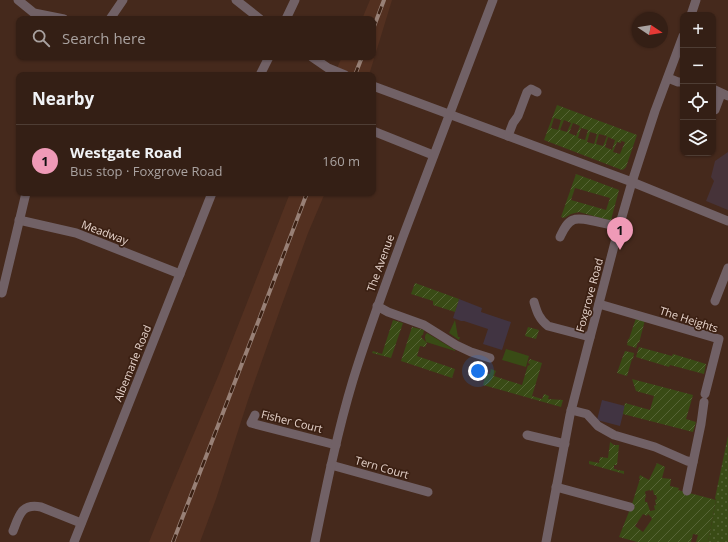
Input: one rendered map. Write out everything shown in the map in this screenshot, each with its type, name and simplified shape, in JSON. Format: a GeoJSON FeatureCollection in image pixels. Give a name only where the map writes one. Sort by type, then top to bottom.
{"type":"FeatureCollection","features":[{"type":"Feature","properties":{"kind":"street"},"geometry":{"type":"LineString","coordinates":[[18,0],[34,13],[49,16]]}},
{"type":"Feature","properties":{"kind":"street"},"geometry":{"type":"LineString","coordinates":[[112,16],[123,0]]}},
{"type":"Feature","properties":{"kind":"street"},"geometry":{"type":"LineString","coordinates":[[236,0],[256,16]]}},
{"type":"Feature","properties":{"kind":"street"},"geometry":{"type":"LineString","coordinates":[[287,16],[295,0]]}},
{"type":"Feature","properties":{"kind":"street","name":"The Avenue"},"geometry":{"type":"LineString","coordinates":[[315,542],[331,465],[353,380],[377,306],[493,0]]}},
{"type":"Feature","properties":{"kind":"street"},"geometry":{"type":"LineString","coordinates":[[692,12],[696,0]]}},
{"type":"Feature","properties":{"kind":"street","name":"Foxgrove Road"},"geometry":{"type":"LineString","coordinates":[[546,542],[571,410],[619,228],[655,111],[680,44]]}},
{"type":"Feature","properties":{"kind":"street"},"geometry":{"type":"LineString","coordinates":[[262,72],[268,60]]}},
{"type":"Feature","properties":{"kind":"street"},"geometry":{"type":"LineString","coordinates":[[316,60],[337,72]]}},
{"type":"Feature","properties":{"kind":"street"},"geometry":{"type":"LineString","coordinates":[[668,78],[680,82]]}},
{"type":"Feature","properties":{"kind":"street"},"geometry":{"type":"LineString","coordinates":[[376,87],[632,182],[728,221]]}},
{"type":"Feature","properties":{"kind":"street"},"geometry":{"type":"LineString","coordinates":[[508,136],[513,123],[518,116],[527,92],[531,89],[536,92]]}},
{"type":"Feature","properties":{"kind":"street"},"geometry":{"type":"LineString","coordinates":[[716,110],[721,93]]}},
{"type":"Feature","properties":{"kind":"street"},"geometry":{"type":"LineString","coordinates":[[376,132],[433,155]]}},
{"type":"Feature","properties":{"kind":"street"},"geometry":{"type":"LineString","coordinates":[[2,293],[25,196]]}},
{"type":"Feature","properties":{"kind":"street","name":"Albemarle Road"},"geometry":{"type":"LineString","coordinates":[[74,542],[211,196]]}},
{"type":"Feature","properties":{"kind":"street"},"geometry":{"type":"LineString","coordinates":[[560,237],[566,225],[573,220],[580,218],[619,228]]}},
{"type":"Feature","properties":{"kind":"street","name":"Meadway"},"geometry":{"type":"LineString","coordinates":[[19,220],[76,233],[180,274]]}},
{"type":"Feature","properties":{"kind":"street"},"geometry":{"type":"LineString","coordinates":[[715,301],[728,268]]}},
{"type":"Feature","properties":{"kind":"street"},"geometry":{"type":"LineString","coordinates":[[534,302],[542,322],[548,326],[590,337]]}},
{"type":"Feature","properties":{"kind":"street","name":"The Heights"},"geometry":{"type":"LineString","coordinates":[[599,304],[719,339],[704,398],[701,424],[687,491]]}},
{"type":"Feature","properties":{"kind":"street"},"geometry":{"type":"LineString","coordinates":[[377,306],[388,312],[424,325],[456,345],[471,352],[490,358]]}},
{"type":"Feature","properties":{"kind":"street"},"geometry":{"type":"LineString","coordinates":[[571,410],[588,414],[598,426],[614,435],[655,447],[687,461],[693,462]]}},
{"type":"Feature","properties":{"kind":"street","name":"Fisher Court"},"geometry":{"type":"LineString","coordinates":[[256,415],[251,423],[336,445]]}},
{"type":"Feature","properties":{"kind":"street"},"geometry":{"type":"LineString","coordinates":[[527,435],[564,444]]}},
{"type":"Feature","properties":{"kind":"street","name":"Tern Court"},"geometry":{"type":"LineString","coordinates":[[331,465],[428,492]]}},
{"type":"Feature","properties":{"kind":"street"},"geometry":{"type":"LineString","coordinates":[[556,487],[630,507]]}},
{"type":"Feature","properties":{"kind":"street"},"geometry":{"type":"LineString","coordinates":[[13,531],[20,514],[29,507],[35,506],[81,523]]}},
{"type":"Feature","properties":{"kind":"shaded area"},"geometry":{"type":"Polygon","coordinates":[[[370,0],[392,0],[376,52],[376,16],[363,16],[370,0]]]}},
{"type":"Feature","properties":{"kind":"shaded area"},"geometry":{"type":"Polygon","coordinates":[[[341,60],[374,60],[370,72],[348,72],[337,68],[341,60]]]}},
{"type":"Feature","properties":{"kind":"shaded area"},"geometry":{"type":"Polygon","coordinates":[[[728,152],[728,210],[706,201],[714,181],[711,177],[715,161],[728,152]]]}},
{"type":"Feature","properties":{"kind":"shaded area"},"geometry":{"type":"Polygon","coordinates":[[[289,196],[324,196],[308,233],[281,307],[200,542],[149,542],[219,374],[289,196]]]}},
{"type":"Feature","properties":{"kind":"shaded area"},"geometry":{"type":"Polygon","coordinates":[[[459,299],[482,308],[481,312],[511,322],[502,350],[483,344],[488,329],[453,318],[459,299]]]}},
{"type":"Feature","properties":{"kind":"shaded area"},"geometry":{"type":"Polygon","coordinates":[[[602,400],[625,406],[620,426],[597,420],[602,400]]]}},
{"type":"Feature","properties":{"kind":"green space"},"geometry":{"type":"Polygon","coordinates":[[[557,105],[637,135],[626,167],[622,170],[544,140],[557,105]],[[554,118],[551,128],[558,130],[561,120],[554,118]],[[564,120],[560,130],[567,132],[571,123],[564,120]],[[573,123],[569,133],[576,136],[580,126],[573,123]],[[581,128],[578,138],[585,140],[588,130],[581,128]],[[590,132],[587,142],[594,144],[597,134],[590,132]],[[599,134],[596,144],[603,146],[607,136],[599,134]],[[608,137],[605,147],[612,150],[615,140],[608,137]],[[617,142],[613,152],[620,154],[625,142],[617,142]]]}},
{"type":"Feature","properties":{"kind":"green space"},"geometry":{"type":"Polygon","coordinates":[[[576,174],[619,190],[611,220],[579,212],[564,218],[561,217],[576,174]],[[575,188],[571,200],[606,210],[610,198],[575,188]]]}},
{"type":"Feature","properties":{"kind":"green space"},"geometry":{"type":"Polygon","coordinates":[[[415,283],[459,299],[455,312],[433,305],[433,301],[411,294],[415,283]]]}},
{"type":"Feature","properties":{"kind":"green space"},"geometry":{"type":"Polygon","coordinates":[[[636,318],[645,320],[639,343],[638,342],[636,348],[627,345],[636,318]]]}},
{"type":"Feature","properties":{"kind":"green space"},"geometry":{"type":"Polygon","coordinates":[[[393,320],[403,323],[391,358],[372,353],[373,351],[382,354],[393,320]]]}},
{"type":"Feature","properties":{"kind":"green space"},"geometry":{"type":"Polygon","coordinates":[[[455,320],[458,337],[460,337],[459,340],[449,333],[455,320]]]}},
{"type":"Feature","properties":{"kind":"green space"},"geometry":{"type":"Polygon","coordinates":[[[412,327],[424,330],[421,337],[427,343],[425,347],[420,346],[417,356],[455,369],[452,378],[401,361],[412,327]]]}},
{"type":"Feature","properties":{"kind":"green space"},"geometry":{"type":"Polygon","coordinates":[[[528,327],[539,330],[536,339],[525,336],[528,327]]]}},
{"type":"Feature","properties":{"kind":"green space"},"geometry":{"type":"Polygon","coordinates":[[[427,333],[455,351],[426,342],[425,336],[427,333]]]}},
{"type":"Feature","properties":{"kind":"green space"},"geometry":{"type":"Polygon","coordinates":[[[639,347],[672,356],[673,354],[706,364],[704,374],[670,365],[669,367],[636,357],[639,347]]]}},
{"type":"Feature","properties":{"kind":"green space"},"geometry":{"type":"Polygon","coordinates":[[[506,349],[529,356],[526,367],[502,360],[506,349]]]}},
{"type":"Feature","properties":{"kind":"green space"},"geometry":{"type":"Polygon","coordinates":[[[625,351],[634,353],[627,376],[617,373],[625,351]]]}},
{"type":"Feature","properties":{"kind":"green space"},"geometry":{"type":"Polygon","coordinates":[[[530,359],[542,363],[532,396],[542,399],[544,394],[549,396],[548,399],[563,400],[561,407],[483,385],[486,374],[490,374],[491,369],[496,371],[494,376],[522,385],[528,365],[529,366],[530,364],[528,363],[530,359]]]}},
{"type":"Feature","properties":{"kind":"green space"},"geometry":{"type":"Polygon","coordinates":[[[632,379],[693,395],[686,419],[696,422],[693,432],[623,414],[625,403],[650,410],[654,396],[636,391],[632,379]]]}},
{"type":"Feature","properties":{"kind":"green space"},"geometry":{"type":"Polygon","coordinates":[[[728,436],[728,542],[708,542],[716,500],[715,498],[728,436]]]}},
{"type":"Feature","properties":{"kind":"green space"},"geometry":{"type":"Polygon","coordinates":[[[610,442],[614,445],[619,445],[617,465],[614,465],[614,469],[624,471],[624,474],[589,464],[589,461],[599,463],[600,457],[608,458],[610,442]]]}},
{"type":"Feature","properties":{"kind":"green space"},"geometry":{"type":"Polygon","coordinates":[[[657,463],[665,467],[662,478],[671,479],[670,486],[679,488],[678,490],[716,500],[708,542],[696,542],[698,535],[693,534],[691,542],[637,542],[619,537],[632,504],[640,475],[649,480],[657,463]],[[653,490],[645,492],[645,502],[647,502],[650,511],[655,510],[655,500],[657,499],[653,490]],[[643,514],[635,526],[643,532],[652,519],[648,514],[647,516],[643,514]]]}},
{"type":"Feature","properties":{"kind":"railway"},"geometry":{"type":"LineString","coordinates":[[376,21],[384,0]]}},
{"type":"Feature","properties":{"kind":"railway"},"geometry":{"type":"LineString","coordinates":[[356,72],[361,60]]}},
{"type":"Feature","properties":{"kind":"railway"},"geometry":{"type":"LineString","coordinates":[[173,542],[306,196]]}},
{"type":"Feature","properties":{"kind":"place","name":"Westgate Road"},"geometry":{"type":"Point","coordinates":[620,250]}}]}
